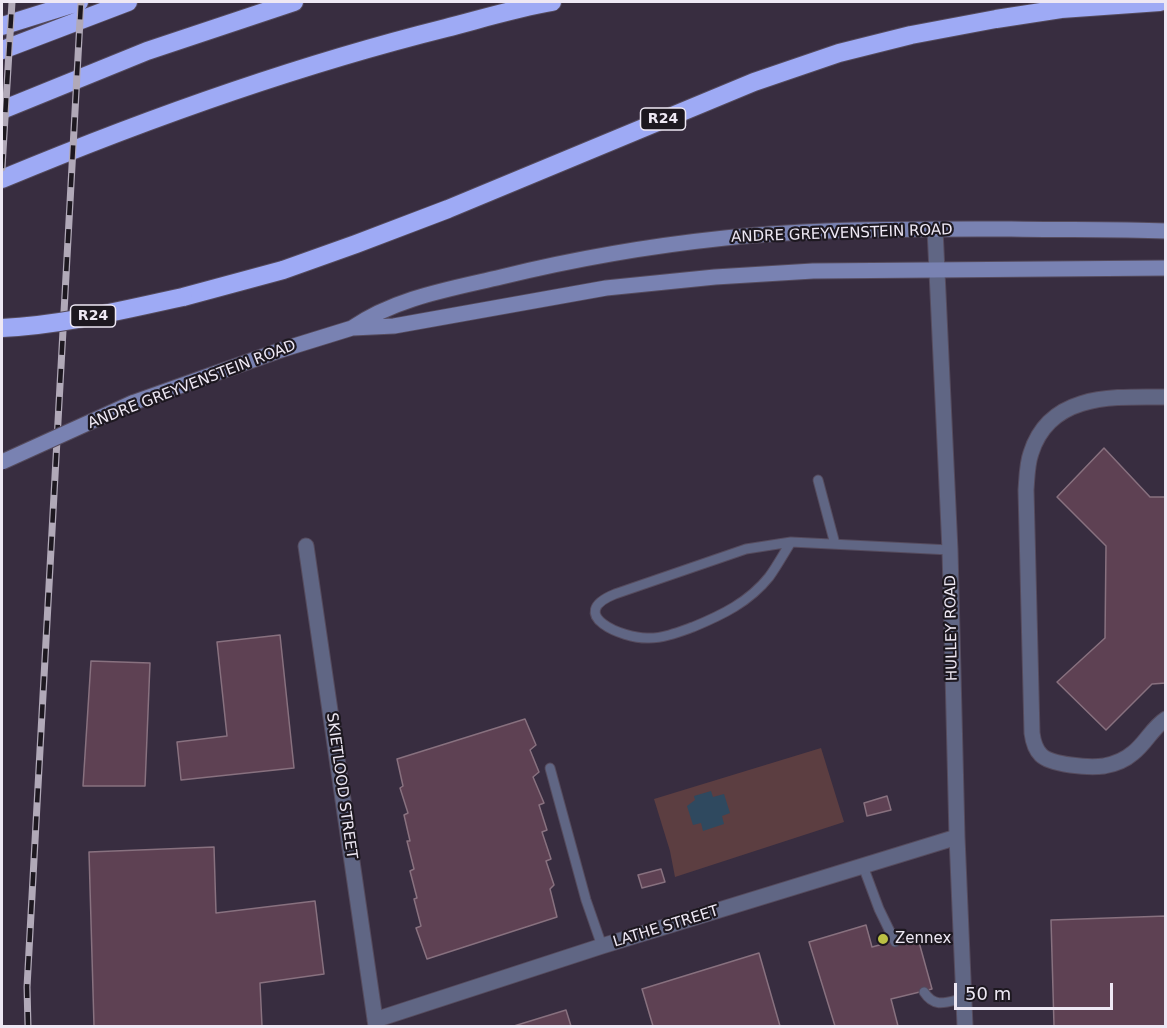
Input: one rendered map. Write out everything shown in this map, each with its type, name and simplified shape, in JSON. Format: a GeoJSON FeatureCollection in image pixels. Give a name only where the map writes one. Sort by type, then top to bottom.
{"type":"FeatureCollection","features":[{"type":"Feature","properties":{"kind":"highway"},"geometry":{"type":"LineString","coordinates":[[2,26],[78,2]]}},
{"type":"Feature","properties":{"kind":"highway"},"geometry":{"type":"LineString","coordinates":[[2,50],[128,2]]}},
{"type":"Feature","properties":{"kind":"highway"},"geometry":{"type":"LineString","coordinates":[[2,110],[147,51],[294,2]]}},
{"type":"Feature","properties":{"kind":"highway"},"geometry":{"type":"LineString","coordinates":[[2,179],[201,102],[340,57],[552,2]]}},
{"type":"Feature","properties":{"kind":"highway","name":"R24"},"geometry":{"type":"LineString","coordinates":[[2,328],[92,316],[183,297],[283,270],[448,209],[744,86],[839,53],[911,35],[996,18],[1061,9],[1160,2]]}},
{"type":"Feature","properties":{"kind":"main road","name":"ANDRE GREYVENSTEIN ROAD"},"geometry":{"type":"LineString","coordinates":[[352,328],[370,316],[430,293],[525,271],[648,248],[727,238],[807,232],[935,229],[1166,231]]}},
{"type":"Feature","properties":{"kind":"main road","name":"ANDRE GREYVENSTEIN ROAD"},"geometry":{"type":"LineString","coordinates":[[2,462],[132,403],[281,350],[352,328],[394,326],[606,288],[704,278],[813,271],[1166,268]]}},
{"type":"Feature","properties":{"kind":"street","name":"HULLEY ROAD"},"geometry":{"type":"LineString","coordinates":[[935,229],[950,550],[957,837],[965,1026]]}},
{"type":"Feature","properties":{"kind":"street"},"geometry":{"type":"LineString","coordinates":[[1166,397],[1092,399],[1059,414],[1037,438],[1031,451],[1026,490],[1032,733],[1040,754],[1060,764],[1102,766],[1120,762],[1135,752],[1159,723],[1166,719]]}},
{"type":"Feature","properties":{"kind":"street","name":"SKIETLOOD STREET"},"geometry":{"type":"LineString","coordinates":[[306,546],[376,1023]]}},
{"type":"Feature","properties":{"kind":"street","name":"LATHE STREET"},"geometry":{"type":"LineString","coordinates":[[376,1023],[602,946],[957,837]]}},
{"type":"Feature","properties":{"kind":"lane"},"geometry":{"type":"LineString","coordinates":[[818,480],[835,544]]}},
{"type":"Feature","properties":{"kind":"lane"},"geometry":{"type":"LineString","coordinates":[[791,542],[769,577],[746,600],[713,619],[677,633],[649,638],[614,632],[604,627],[599,621],[596,613],[597,606],[604,598],[746,549],[791,542],[950,550]]}},
{"type":"Feature","properties":{"kind":"lane"},"geometry":{"type":"LineString","coordinates":[[550,768],[586,900],[602,946]]}},
{"type":"Feature","properties":{"kind":"lane"},"geometry":{"type":"LineString","coordinates":[[863,866],[879,909],[895,942]]}},
{"type":"Feature","properties":{"kind":"lane"},"geometry":{"type":"LineString","coordinates":[[924,992],[930,1000],[938,1003],[964,998]]}},
{"type":"Feature","properties":{"kind":"shaded area"},"geometry":{"type":"Polygon","coordinates":[[[821,748],[844,822],[675,877],[670,851],[654,799],[821,748]]]}},
{"type":"Feature","properties":{"kind":"water"},"geometry":{"type":"Polygon","coordinates":[[[711,791],[713,797],[724,794],[730,813],[722,816],[724,824],[703,831],[701,823],[693,825],[687,806],[695,800],[694,796],[711,791]]]}},
{"type":"Feature","properties":{"kind":"building"},"geometry":{"type":"Polygon","coordinates":[[[1104,448],[1150,497],[1166,497],[1166,683],[1152,684],[1106,730],[1057,682],[1105,638],[1106,546],[1057,497],[1104,448]]]}},
{"type":"Feature","properties":{"kind":"building"},"geometry":{"type":"Polygon","coordinates":[[[280,635],[294,768],[181,780],[177,742],[227,736],[217,642],[280,635]]]}},
{"type":"Feature","properties":{"kind":"building"},"geometry":{"type":"Polygon","coordinates":[[[91,661],[150,663],[145,786],[83,786],[91,661]]]}},
{"type":"Feature","properties":{"kind":"building"},"geometry":{"type":"Polygon","coordinates":[[[525,719],[536,745],[530,750],[539,772],[533,777],[544,803],[539,805],[547,830],[542,832],[551,859],[546,861],[554,885],[550,889],[557,917],[427,959],[416,928],[421,926],[410,871],[414,869],[404,815],[408,813],[400,788],[403,786],[397,759],[525,719]]]}},
{"type":"Feature","properties":{"kind":"building"},"geometry":{"type":"Polygon","coordinates":[[[887,796],[891,810],[867,816],[864,803],[887,796]]]}},
{"type":"Feature","properties":{"kind":"building"},"geometry":{"type":"Polygon","coordinates":[[[214,847],[216,913],[315,901],[324,974],[260,983],[262,1026],[94,1026],[89,852],[214,847]]]}},
{"type":"Feature","properties":{"kind":"building"},"geometry":{"type":"Polygon","coordinates":[[[661,869],[665,882],[642,888],[638,875],[661,869]]]}},
{"type":"Feature","properties":{"kind":"building"},"geometry":{"type":"Polygon","coordinates":[[[1166,916],[1166,1026],[1054,1026],[1051,920],[1166,916]]]}},
{"type":"Feature","properties":{"kind":"building"},"geometry":{"type":"Polygon","coordinates":[[[866,925],[872,947],[917,935],[932,989],[891,999],[898,1026],[835,1026],[809,942],[866,925]]]}},
{"type":"Feature","properties":{"kind":"building"},"geometry":{"type":"Polygon","coordinates":[[[759,953],[780,1026],[653,1026],[642,989],[759,953]]]}},
{"type":"Feature","properties":{"kind":"building"},"geometry":{"type":"Polygon","coordinates":[[[566,1010],[571,1026],[514,1026],[566,1010]]]}},
{"type":"Feature","properties":{"kind":"railway"},"geometry":{"type":"LineString","coordinates":[[2,168],[12,2]]}},
{"type":"Feature","properties":{"kind":"railway"},"geometry":{"type":"LineString","coordinates":[[28,1026],[27,987],[81,2]]}},
{"type":"Feature","properties":{"kind":"place","name":"Zennex"},"geometry":{"type":"Point","coordinates":[883,939]}}]}
